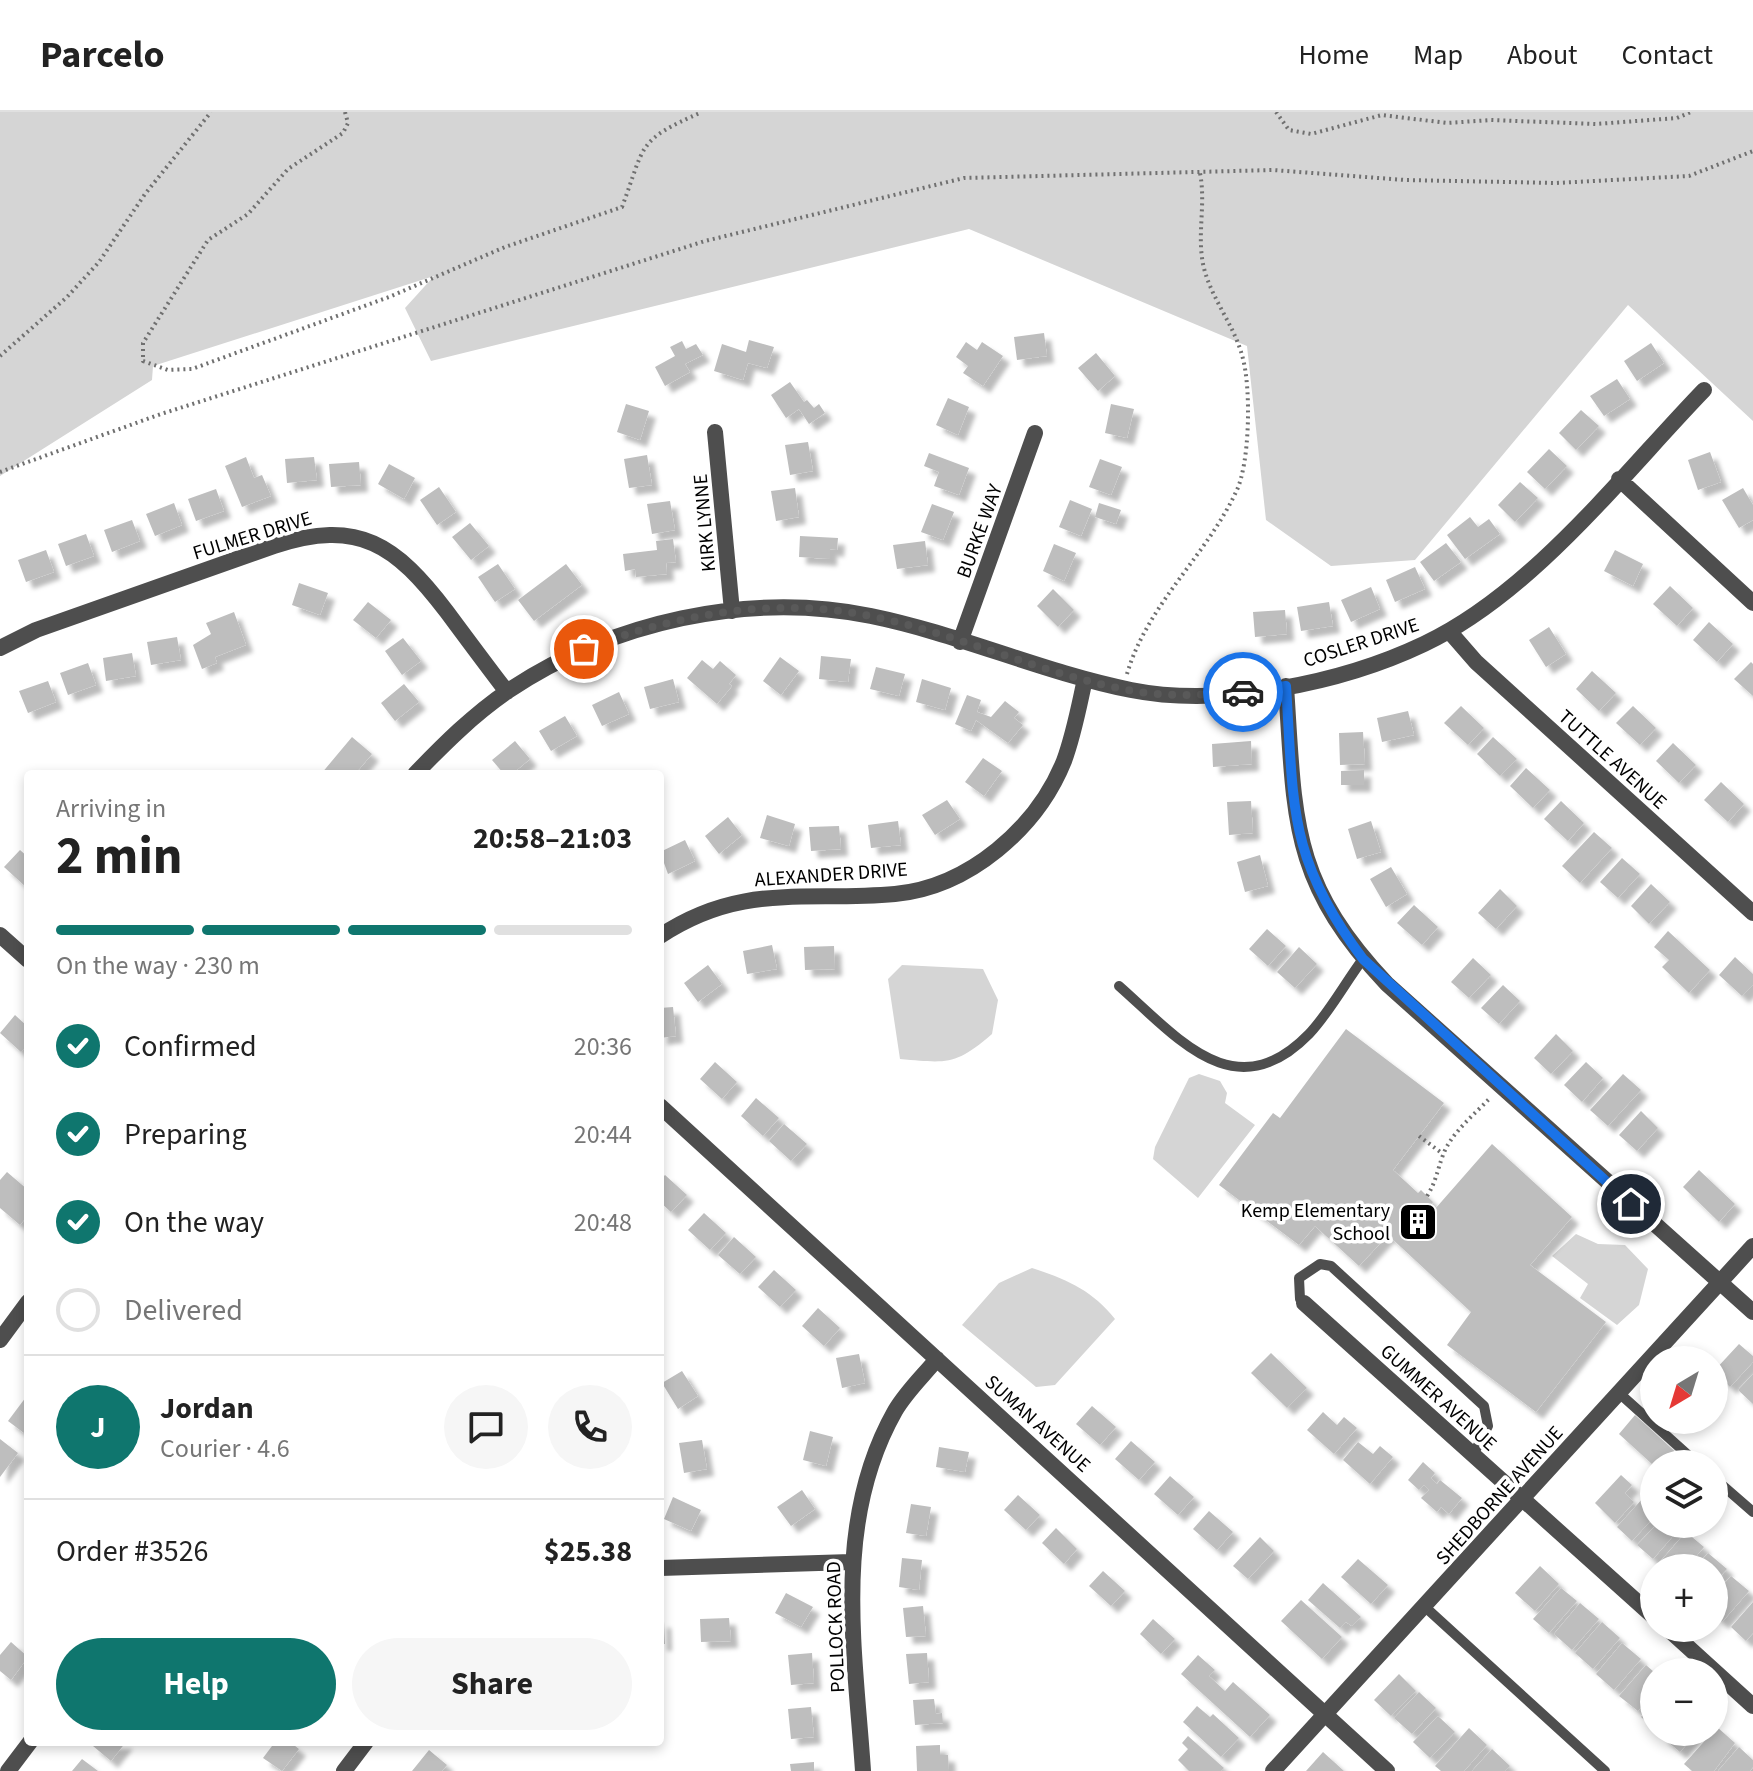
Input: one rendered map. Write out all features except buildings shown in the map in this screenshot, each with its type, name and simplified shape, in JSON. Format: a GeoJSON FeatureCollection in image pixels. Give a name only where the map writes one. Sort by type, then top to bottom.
{"type":"FeatureCollection","features":[{"type":"Feature","properties":{"kind":"street","name":"COSLER DRIVE"},"geometry":{"type":"LineString","coordinates":[[419,770],[473,717],[507,692],[584,649],[625,633],[667,622],[732,611],[782,608],[868,615],[1085,679],[1123,688],[1180,694],[1286,686],[1384,660],[1449,631],[1522,580],[1704,390]]}},
{"type":"Feature","properties":{"kind":"street","name":"KIRK LYNNE"},"geometry":{"type":"LineString","coordinates":[[715,432],[732,611]]}},
{"type":"Feature","properties":{"kind":"street","name":"BURKE WAY"},"geometry":{"type":"LineString","coordinates":[[960,642],[1035,433]]}},
{"type":"Feature","properties":{"kind":"street"},"geometry":{"type":"LineString","coordinates":[[1619,479],[1753,603]]}},
{"type":"Feature","properties":{"kind":"street","name":"FULMER DRIVE"},"geometry":{"type":"LineString","coordinates":[[0,648],[75,616],[285,542],[307,535],[349,535],[396,554],[418,573],[507,692]]}},
{"type":"Feature","properties":{"kind":"street","name":"TUTTLE AVENUE"},"geometry":{"type":"LineString","coordinates":[[1449,631],[1476,662],[1753,913]]}},
{"type":"Feature","properties":{"kind":"street","name":"ALEXANDER DRIVE"},"geometry":{"type":"LineString","coordinates":[[664,934],[706,910],[734,901],[763,897],[897,894],[934,884],[986,858],[1020,828],[1048,792],[1073,735],[1085,679]]}},
{"type":"Feature","properties":{"kind":"street"},"geometry":{"type":"LineString","coordinates":[[1286,686],[1293,802],[1308,868],[1338,925],[1363,959],[1753,1312]]}},
{"type":"Feature","properties":{"kind":"street"},"geometry":{"type":"LineString","coordinates":[[0,935],[24,956]]}},
{"type":"Feature","properties":{"kind":"street","name":"SUMAN AVENUE"},"geometry":{"type":"LineString","coordinates":[[664,1110],[1387,1771]]}},
{"type":"Feature","properties":{"kind":"street","name":"SHEDBORNE AVENUE"},"geometry":{"type":"LineString","coordinates":[[1273,1771],[1753,1246]]}},
{"type":"Feature","properties":{"kind":"street","name":"GUMMER AVENUE"},"geometry":{"type":"LineString","coordinates":[[1304,1303],[1640,1605]]}},
{"type":"Feature","properties":{"kind":"street"},"geometry":{"type":"LineString","coordinates":[[0,1340],[24,1307]]}},
{"type":"Feature","properties":{"kind":"street","name":"POLLOCK ROAD"},"geometry":{"type":"LineString","coordinates":[[863,1771],[851,1562],[858,1510],[880,1441],[897,1408],[937,1359]]}},
{"type":"Feature","properties":{"kind":"street"},"geometry":{"type":"LineString","coordinates":[[664,1568],[851,1562]]}},
{"type":"Feature","properties":{"kind":"street"},"geometry":{"type":"LineString","coordinates":[[1682,1642],[1753,1706]]}},
{"type":"Feature","properties":{"kind":"street"},"geometry":{"type":"LineString","coordinates":[[8,1771],[27,1746]]}},
{"type":"Feature","properties":{"kind":"street"},"geometry":{"type":"LineString","coordinates":[[344,1771],[363,1746]]}},
{"type":"Feature","properties":{"kind":"lane"},"geometry":{"type":"LineString","coordinates":[[1119,986],[1189,1048],[1224,1067],[1261,1068],[1281,1058],[1310,1034],[1363,959]]}},
{"type":"Feature","properties":{"kind":"lane"},"geometry":{"type":"LineString","coordinates":[[1304,1303],[1300,1299],[1299,1278],[1320,1264],[1331,1266],[1484,1406],[1488,1426],[1473,1455]]}},
{"type":"Feature","properties":{"kind":"lane"},"geometry":{"type":"LineString","coordinates":[[1619,1393],[1682,1450]]}},
{"type":"Feature","properties":{"kind":"lane"},"geometry":{"type":"LineString","coordinates":[[1728,1490],[1753,1512]]}},
{"type":"Feature","properties":{"kind":"lane"},"geometry":{"type":"LineString","coordinates":[[1424,1606],[1605,1771]]}},
{"type":"Feature","properties":{"kind":"path"},"geometry":{"type":"LineString","coordinates":[[0,356],[67,297],[99,262],[145,194],[211,112]]}},
{"type":"Feature","properties":{"kind":"path"},"geometry":{"type":"LineString","coordinates":[[345,112],[348,123],[343,133],[288,169],[248,214],[208,240],[143,343],[143,361],[168,370],[192,369],[389,297],[505,247],[605,215],[622,207],[645,144],[665,128],[702,112]]}},
{"type":"Feature","properties":{"kind":"path"},"geometry":{"type":"LineString","coordinates":[[1276,112],[1289,130],[1311,134],[1382,115],[1447,123],[1491,120],[1596,124],[1677,118],[1691,112]]}},
{"type":"Feature","properties":{"kind":"path"},"geometry":{"type":"LineString","coordinates":[[0,472],[161,414],[736,233],[964,178],[1273,170],[1405,180],[1556,183],[1689,176],[1753,151]]}},
{"type":"Feature","properties":{"kind":"path"},"geometry":{"type":"LineString","coordinates":[[1123,688],[1133,651],[1238,490],[1245,447],[1249,415],[1243,358],[1204,267],[1199,238],[1204,204],[1200,172]]}},
{"type":"Feature","properties":{"kind":"path"},"geometry":{"type":"LineString","coordinates":[[1427,1196],[1439,1178],[1443,1154],[1462,1128],[1501,1086]]}},
{"type":"Feature","properties":{"kind":"path"},"geometry":{"type":"LineString","coordinates":[[1419,1136],[1443,1154]]}},
{"type":"Feature","properties":{"kind":"shaded area"},"geometry":{"type":"Polygon","coordinates":[[[0,112],[1753,112],[1753,421],[1628,305],[1415,560],[1331,566],[1266,520],[1247,346],[969,229],[431,361],[405,308],[434,276],[153,366],[152,380],[0,476],[0,112]]]}},
{"type":"Feature","properties":{"kind":"shaded area"},"geometry":{"type":"Polygon","coordinates":[[[902,965],[983,969],[998,1000],[992,1034],[969,1052],[950,1060],[900,1059],[888,979],[902,965]]]}},
{"type":"Feature","properties":{"kind":"shaded area"},"geometry":{"type":"Polygon","coordinates":[[[1199,1074],[1220,1081],[1227,1093],[1225,1103],[1255,1125],[1198,1198],[1153,1159],[1155,1147],[1189,1078],[1199,1074]]]}},
{"type":"Feature","properties":{"kind":"shaded area"},"geometry":{"type":"Polygon","coordinates":[[[1576,1234],[1598,1244],[1625,1245],[1648,1269],[1639,1305],[1617,1325],[1580,1298],[1588,1284],[1552,1256],[1576,1234]]]}},
{"type":"Feature","properties":{"kind":"shaded area"},"geometry":{"type":"Polygon","coordinates":[[[1032,1268],[1078,1287],[1097,1300],[1115,1319],[1055,1385],[1036,1387],[962,1325],[999,1283],[1032,1268]]]}},
{"type":"Feature","properties":{"kind":"way so far"},"geometry":{"type":"LineString","coordinates":[[584,649],[625,633],[667,622],[732,611],[825,609],[915,626],[1049,669],[1135,691],[1180,694],[1243,692]]}},
{"type":"Feature","properties":{"kind":"place","name":"Kemp Elementary School"},"geometry":{"type":"Point","coordinates":[1418,1222]}},
{"type":"Feature","properties":{"kind":"route"},"geometry":{"type":"LineString","coordinates":[[1243,692],[1286,686],[1298,835],[1319,893],[1363,959],[1631,1204]]}}]}
